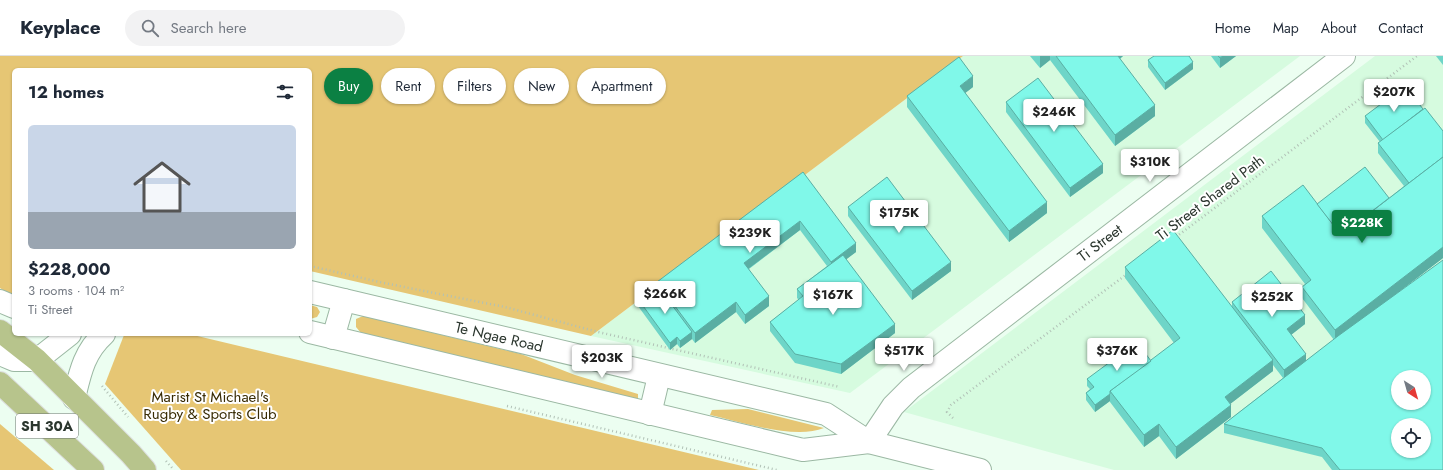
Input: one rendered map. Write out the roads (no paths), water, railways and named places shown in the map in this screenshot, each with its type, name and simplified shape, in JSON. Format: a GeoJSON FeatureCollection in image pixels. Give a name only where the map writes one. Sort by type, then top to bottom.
{"type":"FeatureCollection","features":[{"type":"Feature","properties":{"kind":"main road","name":"SH 30A"},"geometry":{"type":"LineString","coordinates":[[0,331],[37,360],[131,454],[145,470]]}},
{"type":"Feature","properties":{"kind":"main road","name":"SH 30A"},"geometry":{"type":"LineString","coordinates":[[0,383],[93,470]]}},
{"type":"Feature","properties":{"kind":"street","name":"Ti Street"},"geometry":{"type":"LineString","coordinates":[[869,442],[893,406],[911,388],[1344,56]]}},
{"type":"Feature","properties":{"kind":"street","name":"Te Ngae Road"},"geometry":{"type":"LineString","coordinates":[[312,292],[659,376],[826,414],[869,442],[980,470]]}},
{"type":"Feature","properties":{"kind":"street"},"geometry":{"type":"LineString","coordinates":[[333,338],[344,300]]}},
{"type":"Feature","properties":{"kind":"street"},"geometry":{"type":"LineString","coordinates":[[0,301],[12,306]]}},
{"type":"Feature","properties":{"kind":"street","name":"Te Ngae Road"},"geometry":{"type":"LineString","coordinates":[[312,333],[802,450],[869,442]]}},
{"type":"Feature","properties":{"kind":"street"},"geometry":{"type":"LineString","coordinates":[[0,354],[14,360],[37,360],[67,336]]}},
{"type":"Feature","properties":{"kind":"street"},"geometry":{"type":"LineString","coordinates":[[74,398],[81,370],[89,351],[102,336]]}},
{"type":"Feature","properties":{"kind":"street"},"geometry":{"type":"LineString","coordinates":[[650,414],[659,376]]}},
{"type":"Feature","properties":{"kind":"park label","name":"Marist St Michael's Rugby & Sports Club"},"geometry":{"type":"Point","coordinates":[210,406]}}]}
